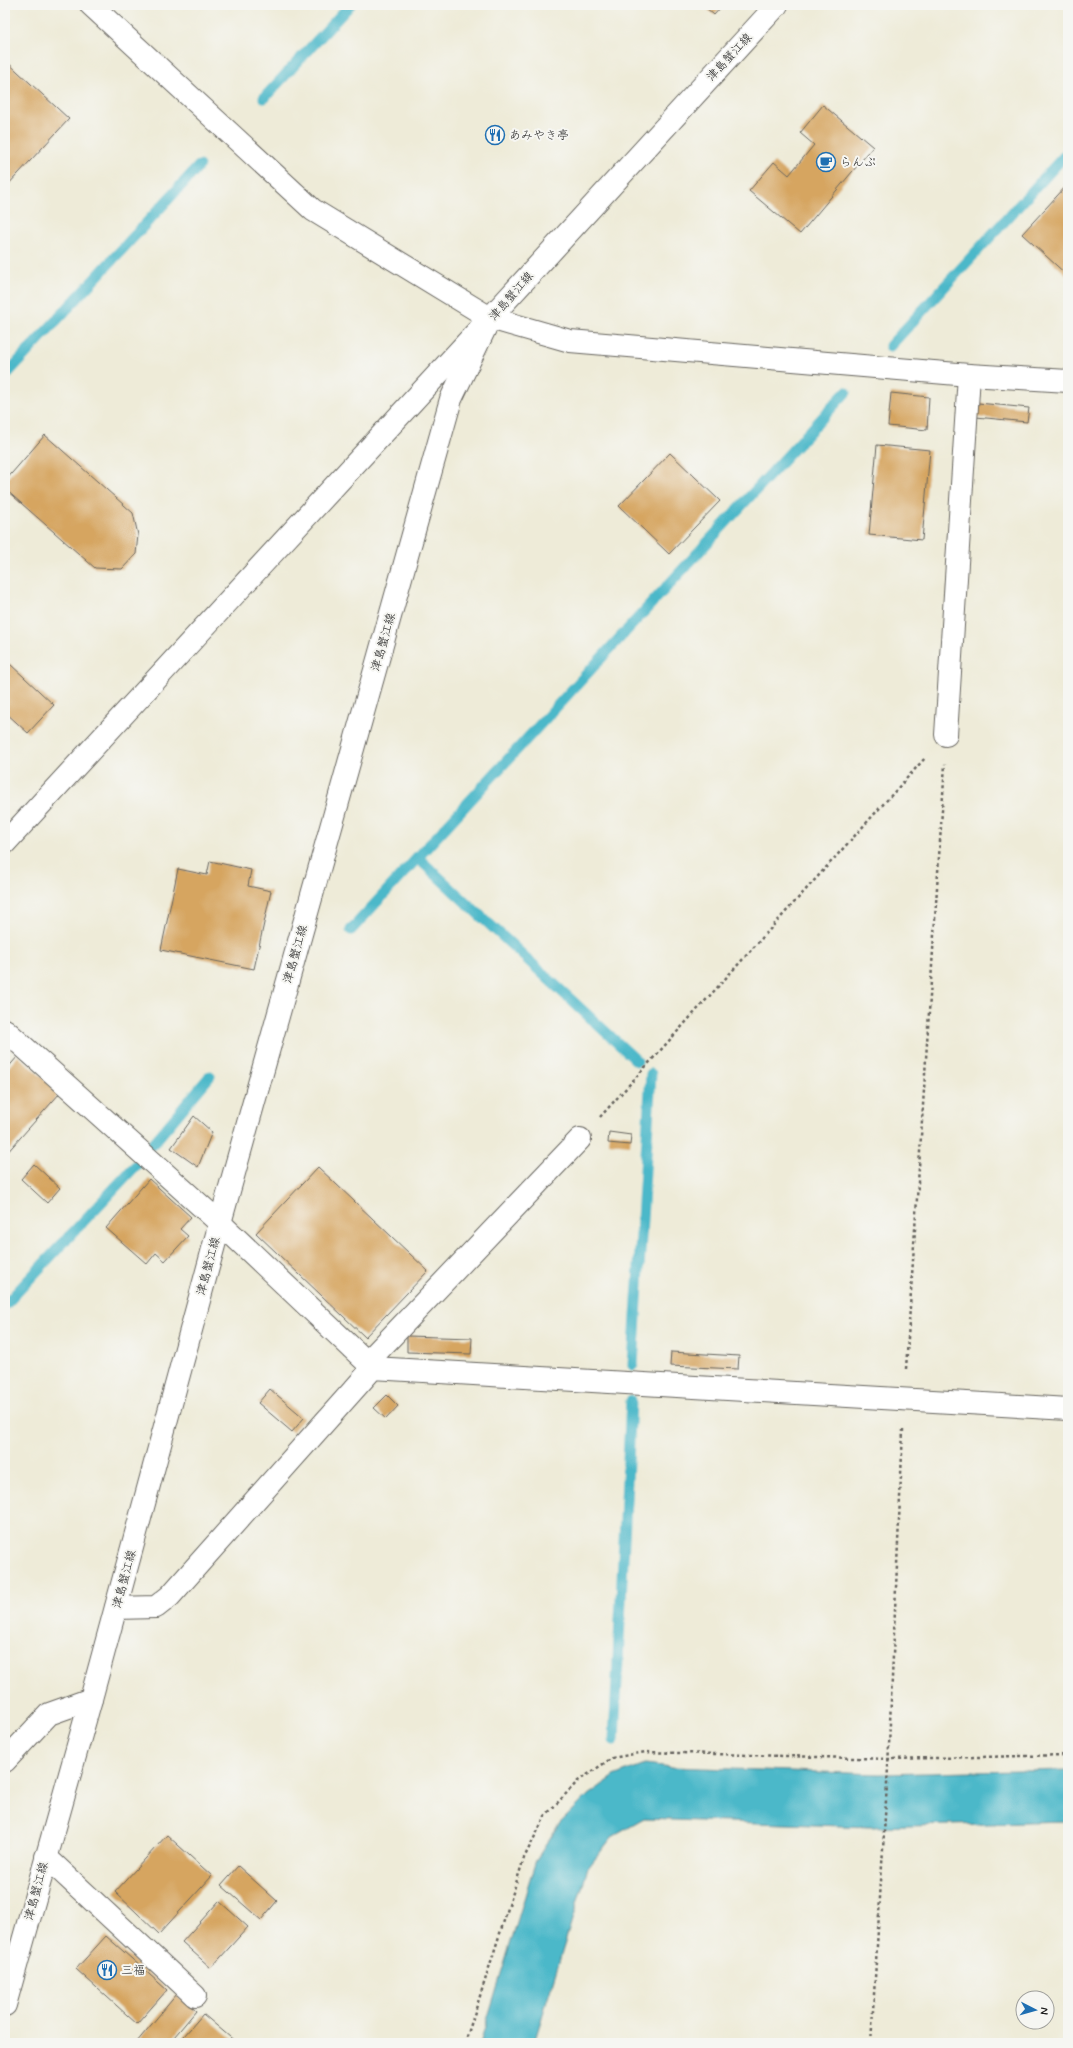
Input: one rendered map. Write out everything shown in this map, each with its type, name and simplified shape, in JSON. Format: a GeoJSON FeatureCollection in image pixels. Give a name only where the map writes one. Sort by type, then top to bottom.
{"type":"FeatureCollection","features":[{"type":"Feature","properties":{"kind":"street"},"geometry":{"type":"LineString","coordinates":[[91,5],[313,210],[490,318],[570,341],[969,375],[1068,381]]}},
{"type":"Feature","properties":{"kind":"street","name":"津島蟹江線"},"geometry":{"type":"LineString","coordinates":[[5,2005],[91,1699],[220,1223],[451,399],[490,318],[777,5]]}},
{"type":"Feature","properties":{"kind":"street"},"geometry":{"type":"LineString","coordinates":[[5,843],[490,318]]}},
{"type":"Feature","properties":{"kind":"street"},"geometry":{"type":"LineString","coordinates":[[946,735],[969,375]]}},
{"type":"Feature","properties":{"kind":"street"},"geometry":{"type":"LineString","coordinates":[[5,1030],[220,1223],[373,1368],[905,1398],[1068,1409]]}},
{"type":"Feature","properties":{"kind":"street"},"geometry":{"type":"LineString","coordinates":[[116,1608],[156,1607],[170,1596],[373,1368],[374,1355],[580,1139]]}},
{"type":"Feature","properties":{"kind":"street"},"geometry":{"type":"LineString","coordinates":[[5,1761],[49,1714],[91,1699]]}},
{"type":"Feature","properties":{"kind":"street"},"geometry":{"type":"LineString","coordinates":[[46,1857],[195,1996]]}},
{"type":"Feature","properties":{"kind":"path"},"geometry":{"type":"LineString","coordinates":[[580,1139],[946,735]]}},
{"type":"Feature","properties":{"kind":"path"},"geometry":{"type":"LineString","coordinates":[[871,2043],[889,1759],[905,1398],[946,735]]}},
{"type":"Feature","properties":{"kind":"path"},"geometry":{"type":"LineString","coordinates":[[465,2043],[524,1858],[545,1816],[578,1781],[612,1758],[645,1752],[889,1759],[1068,1755]]}},
{"type":"Feature","properties":{"kind":"water"},"geometry":{"type":"Polygon","coordinates":[[[645,1764],[672,1767],[879,1774],[1068,1770],[1068,1822],[870,1827],[644,1819],[612,1837],[588,1868],[534,2043],[480,2043],[536,1860],[559,1824],[588,1795],[616,1775],[645,1764]]]}},
{"type":"Feature","properties":{"kind":"building"},"geometry":{"type":"Polygon","coordinates":[[[703,5],[723,5],[714,15],[703,5]]]}},
{"type":"Feature","properties":{"kind":"building"},"geometry":{"type":"Polygon","coordinates":[[[5,60],[69,119],[5,188],[5,60]]]}},
{"type":"Feature","properties":{"kind":"building"},"geometry":{"type":"Polygon","coordinates":[[[823,105],[873,147],[800,234],[749,191],[774,162],[789,175],[814,145],[800,133],[823,105]]]}},
{"type":"Feature","properties":{"kind":"building"},"geometry":{"type":"Polygon","coordinates":[[[1068,184],[1068,276],[1022,234],[1068,184]]]}},
{"type":"Feature","properties":{"kind":"building"},"geometry":{"type":"Polygon","coordinates":[[[891,393],[929,397],[927,430],[888,426],[891,393]]]}},
{"type":"Feature","properties":{"kind":"building"},"geometry":{"type":"Polygon","coordinates":[[[978,403],[1029,408],[1027,422],[976,417],[978,403]]]}},
{"type":"Feature","properties":{"kind":"building"},"geometry":{"type":"Polygon","coordinates":[[[45,435],[133,513],[138,535],[136,554],[122,569],[95,568],[5,489],[5,481],[45,435]]]}},
{"type":"Feature","properties":{"kind":"building"},"geometry":{"type":"Polygon","coordinates":[[[877,445],[930,450],[922,540],[869,535],[877,445]]]}},
{"type":"Feature","properties":{"kind":"building"},"geometry":{"type":"Polygon","coordinates":[[[670,453],[720,501],[669,554],[619,506],[670,453]]]}},
{"type":"Feature","properties":{"kind":"building"},"geometry":{"type":"Polygon","coordinates":[[[10,664],[54,705],[28,733],[5,712],[5,669],[10,664]]]}},
{"type":"Feature","properties":{"kind":"building"},"geometry":{"type":"Polygon","coordinates":[[[210,861],[251,870],[248,886],[271,891],[254,969],[161,950],[178,869],[207,875],[210,861]]]}},
{"type":"Feature","properties":{"kind":"building"},"geometry":{"type":"Polygon","coordinates":[[[18,1056],[60,1093],[5,1155],[5,1071],[18,1056]]]}},
{"type":"Feature","properties":{"kind":"building"},"geometry":{"type":"Polygon","coordinates":[[[194,1116],[212,1132],[198,1167],[171,1148],[194,1116]]]}},
{"type":"Feature","properties":{"kind":"building"},"geometry":{"type":"Polygon","coordinates":[[[609,1132],[631,1135],[630,1145],[608,1143],[609,1132]]]}},
{"type":"Feature","properties":{"kind":"building"},"geometry":{"type":"Polygon","coordinates":[[[34,1164],[60,1188],[47,1203],[21,1179],[34,1164]]]}},
{"type":"Feature","properties":{"kind":"building"},"geometry":{"type":"Polygon","coordinates":[[[318,1167],[428,1271],[365,1337],[256,1233],[318,1167]]]}},
{"type":"Feature","properties":{"kind":"building"},"geometry":{"type":"Polygon","coordinates":[[[149,1179],[191,1217],[180,1229],[188,1236],[165,1261],[156,1253],[147,1264],[106,1228],[149,1179]]]}},
{"type":"Feature","properties":{"kind":"building"},"geometry":{"type":"Polygon","coordinates":[[[407,1336],[472,1338],[471,1354],[407,1352],[407,1336]]]}},
{"type":"Feature","properties":{"kind":"building"},"geometry":{"type":"Polygon","coordinates":[[[671,1352],[739,1356],[738,1369],[670,1366],[671,1352]]]}},
{"type":"Feature","properties":{"kind":"building"},"geometry":{"type":"Polygon","coordinates":[[[270,1389],[304,1418],[292,1432],[258,1403],[270,1389]]]}},
{"type":"Feature","properties":{"kind":"building"},"geometry":{"type":"Polygon","coordinates":[[[387,1395],[398,1406],[386,1419],[374,1408],[387,1395]]]}},
{"type":"Feature","properties":{"kind":"building"},"geometry":{"type":"Polygon","coordinates":[[[167,1835],[212,1876],[159,1934],[115,1892],[167,1835]]]}},
{"type":"Feature","properties":{"kind":"building"},"geometry":{"type":"Polygon","coordinates":[[[238,1866],[277,1901],[261,1920],[221,1885],[238,1866]]]}},
{"type":"Feature","properties":{"kind":"building"},"geometry":{"type":"Polygon","coordinates":[[[219,1901],[248,1927],[211,1968],[182,1942],[219,1901]]]}},
{"type":"Feature","properties":{"kind":"building"},"geometry":{"type":"Polygon","coordinates":[[[106,1936],[167,1990],[137,2024],[76,1969],[106,1936]]]}},
{"type":"Feature","properties":{"kind":"building"},"geometry":{"type":"Polygon","coordinates":[[[177,1994],[196,2011],[169,2043],[136,2043],[177,1994]]]}},
{"type":"Feature","properties":{"kind":"building"},"geometry":{"type":"Polygon","coordinates":[[[203,2014],[237,2043],[178,2043],[203,2014]]]}},
{"type":"Feature","properties":{"kind":"waterway"},"geometry":{"type":"LineString","coordinates":[[264,98],[350,5]]}},
{"type":"Feature","properties":{"kind":"waterway"},"geometry":{"type":"LineString","coordinates":[[890,346],[1068,152]]}},
{"type":"Feature","properties":{"kind":"waterway"},"geometry":{"type":"LineString","coordinates":[[5,376],[199,166]]}},
{"type":"Feature","properties":{"kind":"waterway"},"geometry":{"type":"LineString","coordinates":[[351,930],[846,392]]}},
{"type":"Feature","properties":{"kind":"waterway"},"geometry":{"type":"LineString","coordinates":[[417,857],[637,1061]]}},
{"type":"Feature","properties":{"kind":"waterway"},"geometry":{"type":"LineString","coordinates":[[633,1365],[651,1074]]}},
{"type":"Feature","properties":{"kind":"waterway"},"geometry":{"type":"LineString","coordinates":[[152,1145],[210,1076]]}},
{"type":"Feature","properties":{"kind":"waterway"},"geometry":{"type":"LineString","coordinates":[[5,1305],[140,1161]]}},
{"type":"Feature","properties":{"kind":"waterway"},"geometry":{"type":"LineString","coordinates":[[614,1740],[631,1401]]}},
{"type":"Feature","properties":{"kind":"place","name":"あみやき亭"},"geometry":{"type":"Point","coordinates":[495,135]}},
{"type":"Feature","properties":{"kind":"place","name":"らんぷ"},"geometry":{"type":"Point","coordinates":[826,162]}},
{"type":"Feature","properties":{"kind":"place","name":"三福"},"geometry":{"type":"Point","coordinates":[107,1970]}}]}
